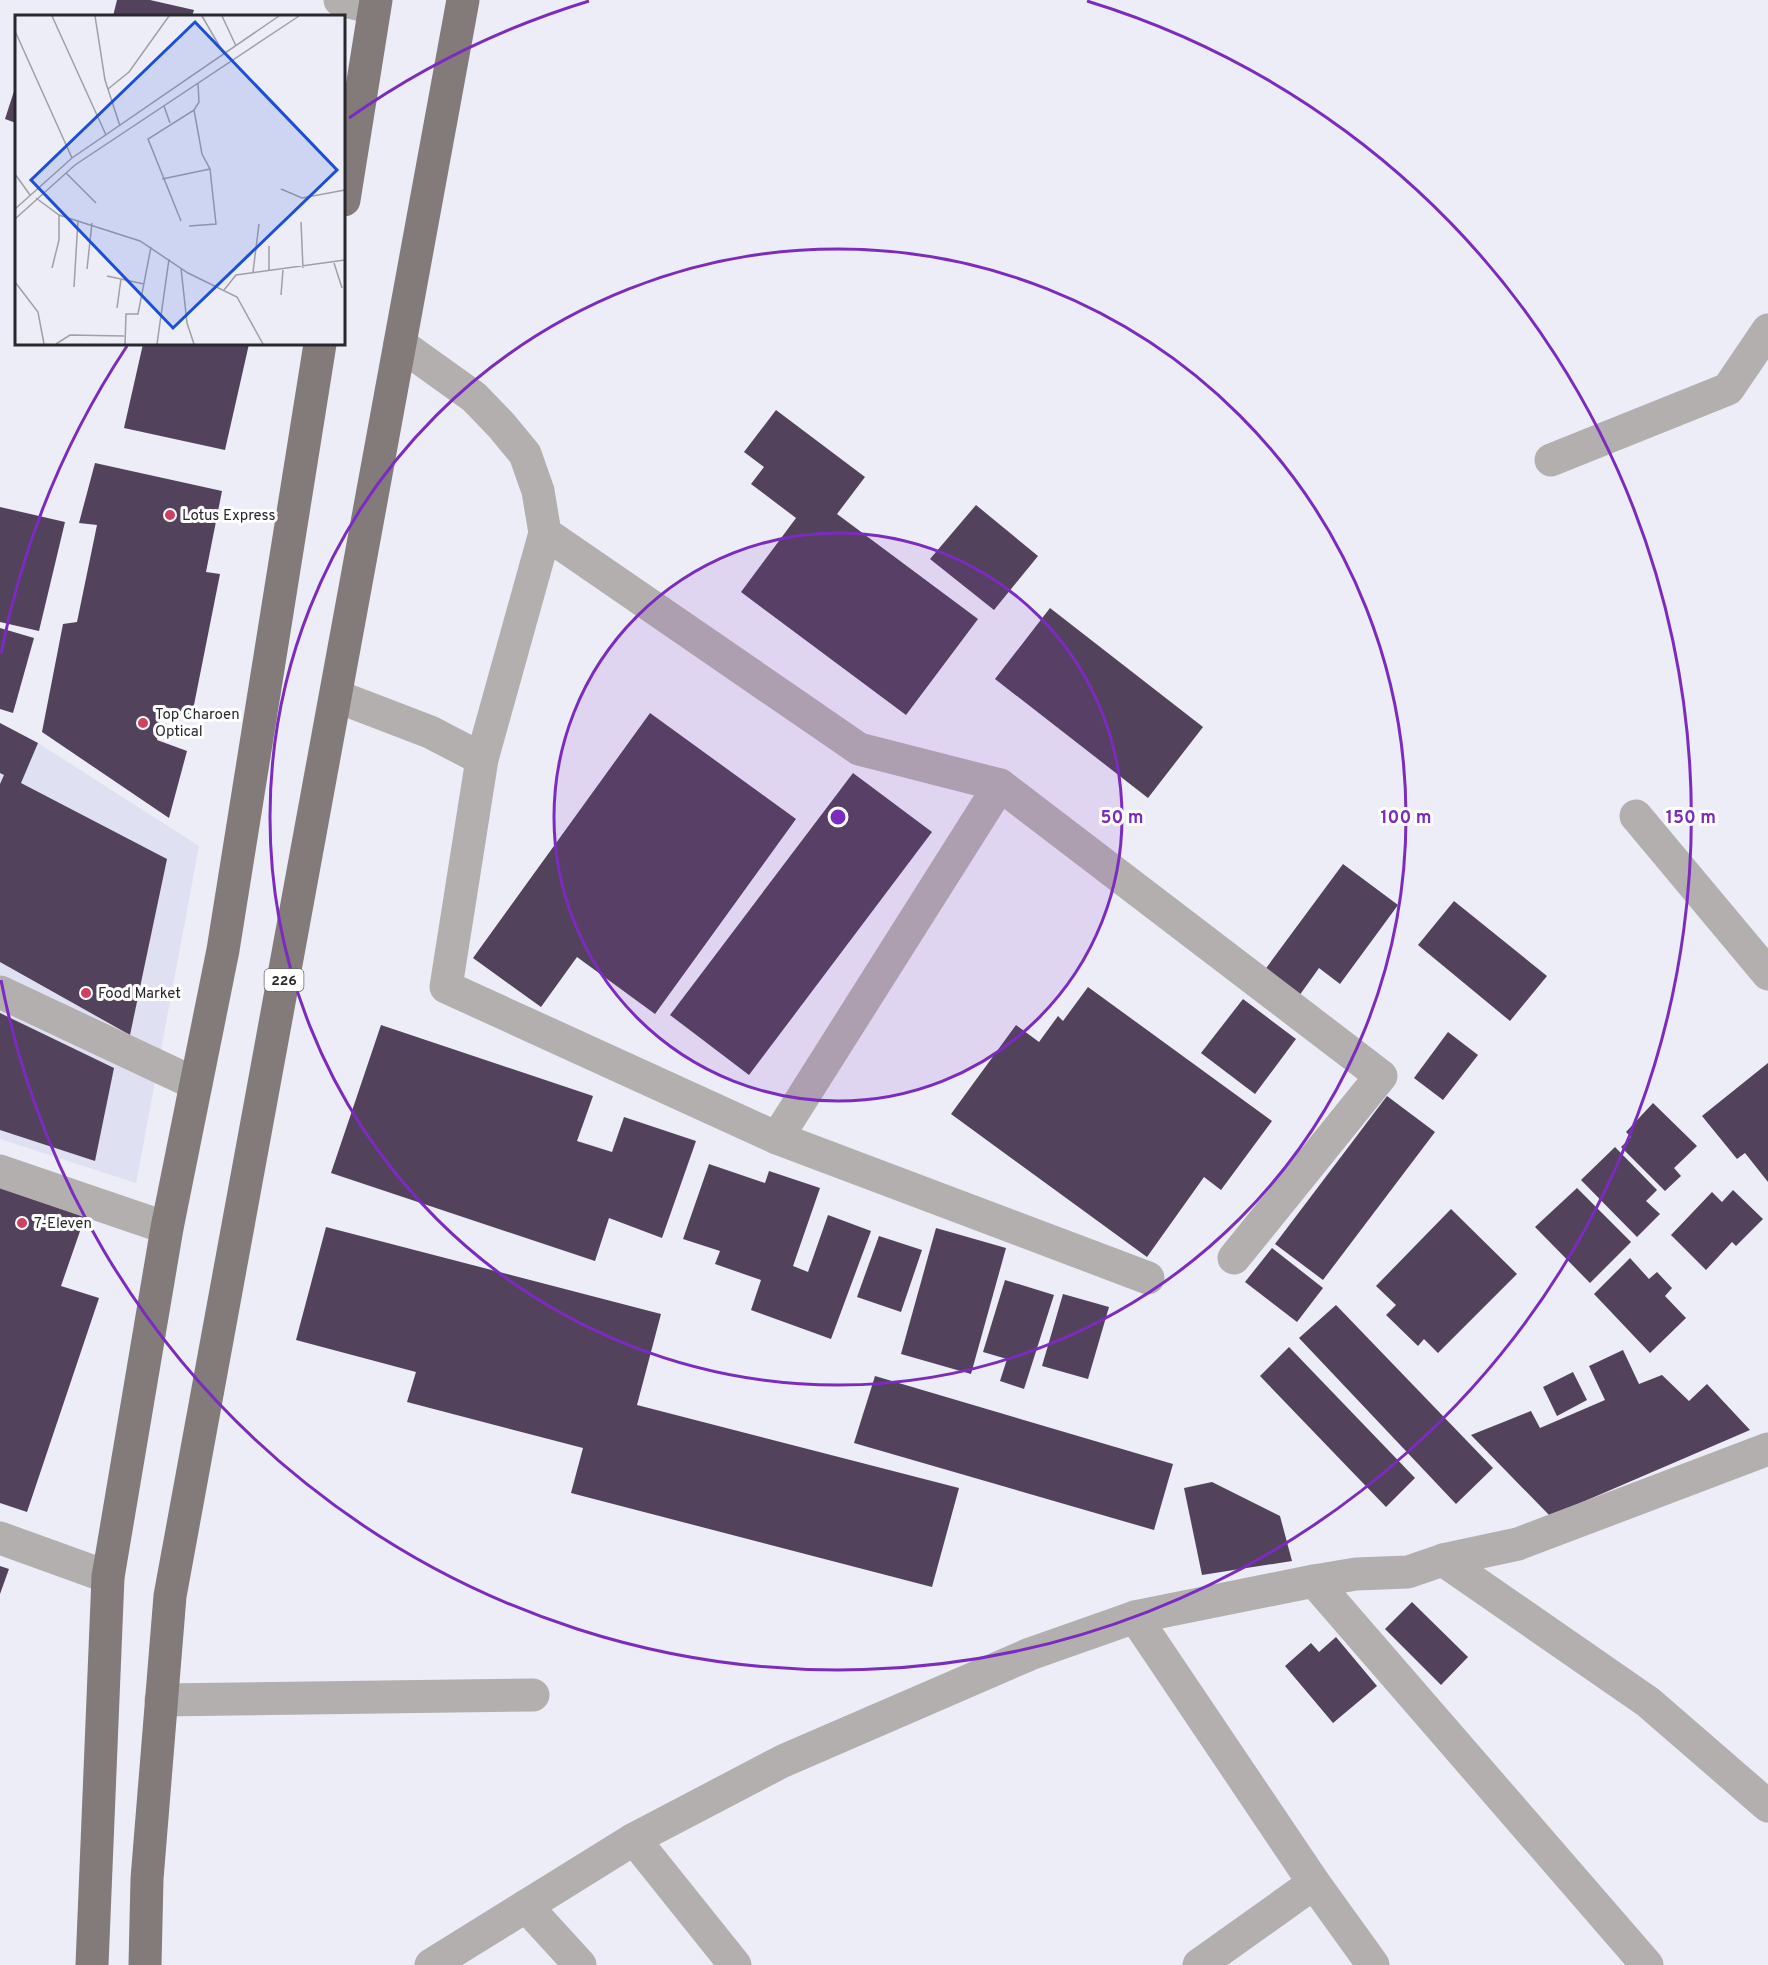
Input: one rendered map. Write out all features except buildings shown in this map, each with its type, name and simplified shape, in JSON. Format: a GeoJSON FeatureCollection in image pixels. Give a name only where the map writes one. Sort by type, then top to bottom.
{"type":"FeatureCollection","features":[{"type":"Feature","properties":{"kind":"main road","name":"226"},"geometry":{"type":"LineString","coordinates":[[145,1965],[147,1879],[170,1596],[463,0]]}},
{"type":"Feature","properties":{"kind":"main road"},"geometry":{"type":"LineString","coordinates":[[345,194],[375,4]]}},
{"type":"Feature","properties":{"kind":"main road"},"geometry":{"type":"LineString","coordinates":[[92,1965],[108,1577],[167,1228],[223,950],[320,345]]}},
{"type":"Feature","properties":{"kind":"street"},"geometry":{"type":"LineString","coordinates":[[340,0],[375,4]]}},
{"type":"Feature","properties":{"kind":"street"},"geometry":{"type":"LineString","coordinates":[[1551,460],[1728,389],[1768,330]]}},
{"type":"Feature","properties":{"kind":"street"},"geometry":{"type":"LineString","coordinates":[[400,344],[474,397],[525,454],[538,491],[545,532],[482,759],[446,987],[777,1138],[1148,1278]]}},
{"type":"Feature","properties":{"kind":"street"},"geometry":{"type":"LineString","coordinates":[[545,532],[859,749],[1000,785],[1381,1076],[1234,1258]]}},
{"type":"Feature","properties":{"kind":"street"},"geometry":{"type":"LineString","coordinates":[[336,696],[430,732],[482,759]]}},
{"type":"Feature","properties":{"kind":"street"},"geometry":{"type":"LineString","coordinates":[[777,1138],[1000,785]]}},
{"type":"Feature","properties":{"kind":"street"},"geometry":{"type":"LineString","coordinates":[[1636,816],[1768,974]]}},
{"type":"Feature","properties":{"kind":"street"},"geometry":{"type":"LineString","coordinates":[[0,992],[196,1084]]}},
{"type":"Feature","properties":{"kind":"street"},"geometry":{"type":"LineString","coordinates":[[0,1171],[167,1228]]}},
{"type":"Feature","properties":{"kind":"street"},"geometry":{"type":"LineString","coordinates":[[431,1965],[634,1839],[783,1761],[1030,1654],[1134,1617],[1356,1574],[1408,1572],[1443,1560],[1518,1544],[1768,1449]]}},
{"type":"Feature","properties":{"kind":"street"},"geometry":{"type":"LineString","coordinates":[[0,1538],[108,1577]]}},
{"type":"Feature","properties":{"kind":"street"},"geometry":{"type":"LineString","coordinates":[[1443,1560],[1648,1702],[1768,1806]]}},
{"type":"Feature","properties":{"kind":"street"},"geometry":{"type":"LineString","coordinates":[[1314,1581],[1647,1965]]}},
{"type":"Feature","properties":{"kind":"street"},"geometry":{"type":"LineString","coordinates":[[1134,1617],[1314,1883],[1373,1965]]}},
{"type":"Feature","properties":{"kind":"street"},"geometry":{"type":"LineString","coordinates":[[161,1700],[533,1695]]}},
{"type":"Feature","properties":{"kind":"street"},"geometry":{"type":"LineString","coordinates":[[634,1839],[735,1965]]}},
{"type":"Feature","properties":{"kind":"street"},"geometry":{"type":"LineString","coordinates":[[1199,1965],[1314,1883]]}},
{"type":"Feature","properties":{"kind":"street"},"geometry":{"type":"LineString","coordinates":[[526,1906],[580,1965]]}},
{"type":"Feature","properties":{"kind":"shaded area","name":"Food Market"},"geometry":{"type":"Polygon","coordinates":[[[0,723],[38,743],[199,846],[136,1183],[0,1139],[0,723]]]}},
{"type":"Feature","properties":{"kind":"place","name":"Lotus Express"},"geometry":{"type":"Point","coordinates":[170,515]}},
{"type":"Feature","properties":{"kind":"place","name":"Top Charoen Optical"},"geometry":{"type":"Point","coordinates":[143,723]}},
{"type":"Feature","properties":{"kind":"place","name":"Food Market"},"geometry":{"type":"Point","coordinates":[86,993]}},
{"type":"Feature","properties":{"kind":"place","name":"7-Eleven"},"geometry":{"type":"Point","coordinates":[22,1223]}}]}
